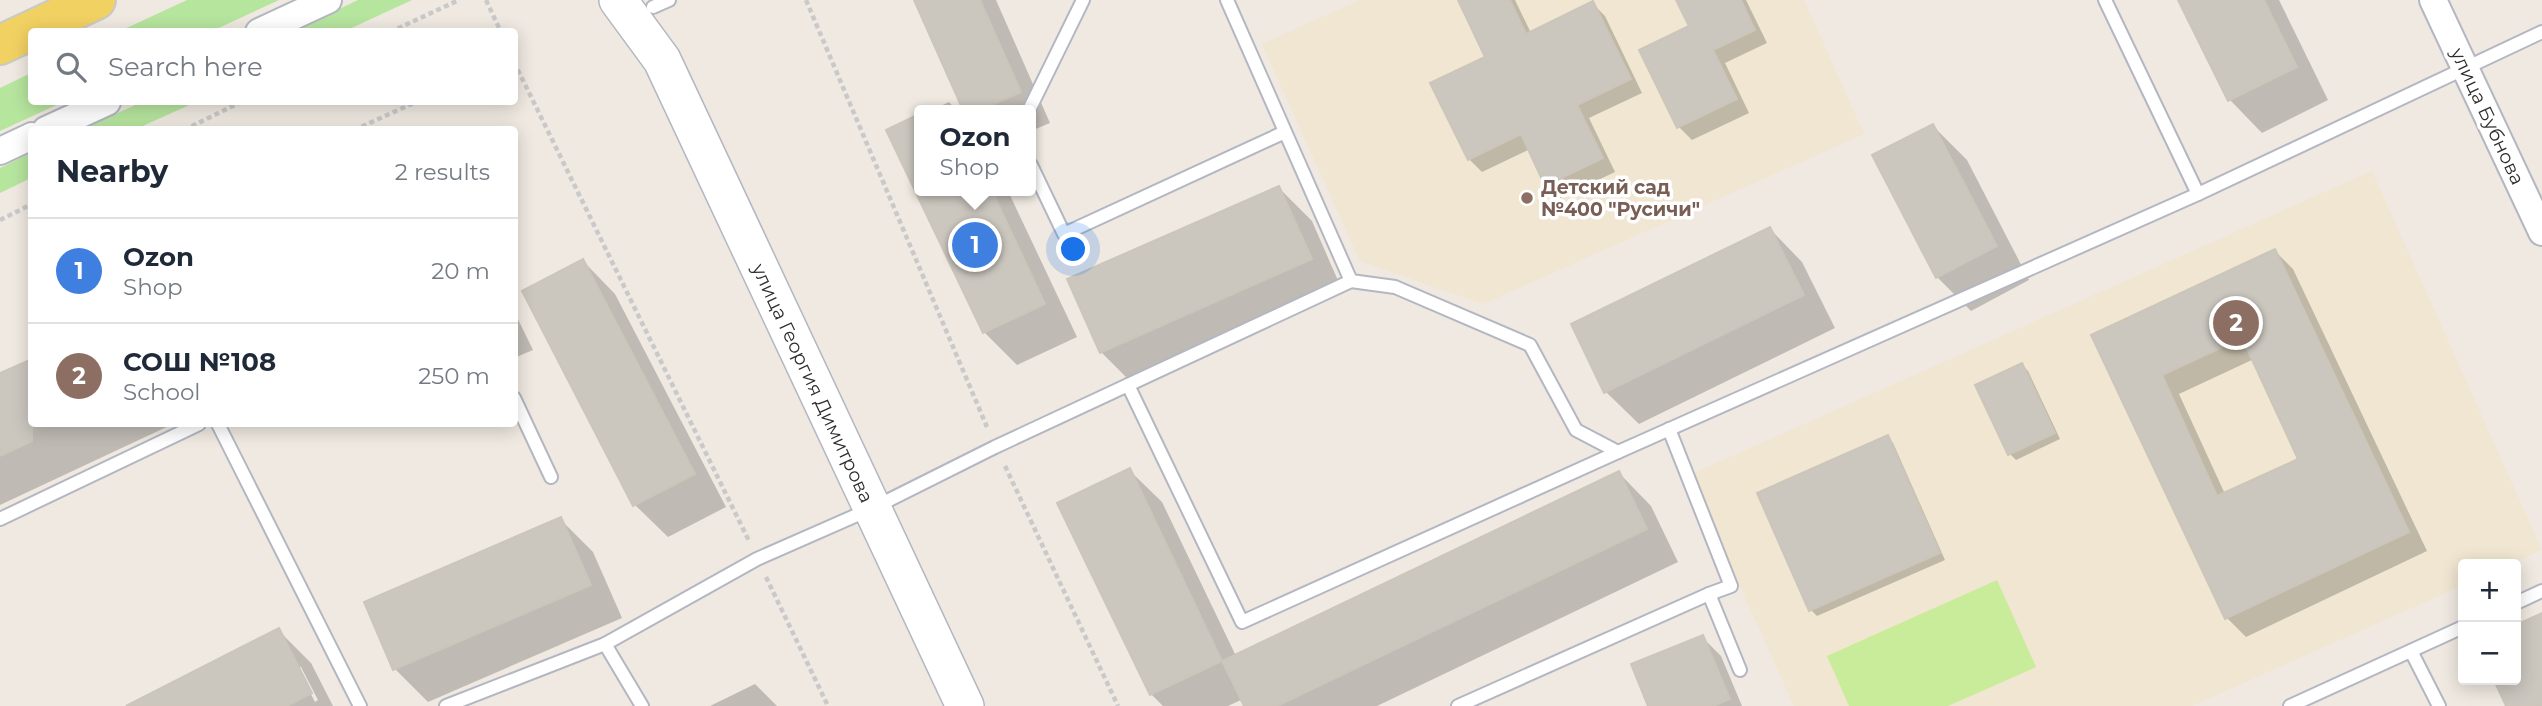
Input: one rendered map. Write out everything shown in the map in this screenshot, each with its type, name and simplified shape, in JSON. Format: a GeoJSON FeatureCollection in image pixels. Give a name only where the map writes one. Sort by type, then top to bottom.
{"type":"FeatureCollection","features":[{"type":"Feature","properties":{"kind":"main road"},"geometry":{"type":"LineString","coordinates":[[36,28],[96,0]]}},
{"type":"Feature","properties":{"kind":"main road","name":"улица Георгия Димитрова"},"geometry":{"type":"LineString","coordinates":[[648,2],[662,60],[965,706]]}},
{"type":"Feature","properties":{"kind":"main road"},"geometry":{"type":"LineString","coordinates":[[0,45],[28,32]]}},
{"type":"Feature","properties":{"kind":"street"},"geometry":{"type":"LineString","coordinates":[[268,28],[328,0]]}},
{"type":"Feature","properties":{"kind":"street","name":"улица Бубнова"},"geometry":{"type":"LineString","coordinates":[[2433,0],[2542,232]]}},
{"type":"Feature","properties":{"kind":"street"},"geometry":{"type":"LineString","coordinates":[[55,126],[100,105]]}},
{"type":"Feature","properties":{"kind":"street"},"geometry":{"type":"LineString","coordinates":[[0,151],[28,138]]}},
{"type":"Feature","properties":{"kind":"lane"},"geometry":{"type":"LineString","coordinates":[[1031,105],[1083,0]]}},
{"type":"Feature","properties":{"kind":"lane"},"geometry":{"type":"LineString","coordinates":[[1227,0],[1351,281]]}},
{"type":"Feature","properties":{"kind":"lane"},"geometry":{"type":"LineString","coordinates":[[2105,0],[2198,194]]}},
{"type":"Feature","properties":{"kind":"lane"},"geometry":{"type":"LineString","coordinates":[[1128,385],[1242,622],[2198,194],[2464,66],[2542,32]]}},
{"type":"Feature","properties":{"kind":"lane"},"geometry":{"type":"LineString","coordinates":[[1036,175],[1064,234],[1285,132]]}},
{"type":"Feature","properties":{"kind":"lane"},"geometry":{"type":"LineString","coordinates":[[446,706],[605,643],[758,559],[873,508],[995,447],[1351,281],[1395,287],[1530,345],[1576,430],[1618,452]]}},
{"type":"Feature","properties":{"kind":"lane"},"geometry":{"type":"LineString","coordinates":[[518,407],[551,477]]}},
{"type":"Feature","properties":{"kind":"lane"},"geometry":{"type":"LineString","coordinates":[[0,519],[193,427]]}},
{"type":"Feature","properties":{"kind":"lane"},"geometry":{"type":"LineString","coordinates":[[220,427],[360,706]]}},
{"type":"Feature","properties":{"kind":"lane"},"geometry":{"type":"LineString","coordinates":[[1458,706],[1731,586],[1669,429]]}},
{"type":"Feature","properties":{"kind":"lane"},"geometry":{"type":"LineString","coordinates":[[2521,601],[2542,591]]}},
{"type":"Feature","properties":{"kind":"lane"},"geometry":{"type":"LineString","coordinates":[[1709,594],[1740,670]]}},
{"type":"Feature","properties":{"kind":"lane"},"geometry":{"type":"LineString","coordinates":[[2290,706],[2458,629]]}},
{"type":"Feature","properties":{"kind":"lane"},"geometry":{"type":"LineString","coordinates":[[605,643],[642,706]]}},
{"type":"Feature","properties":{"kind":"lane"},"geometry":{"type":"LineString","coordinates":[[2411,651],[2439,706]]}},
{"type":"Feature","properties":{"kind":"path"},"geometry":{"type":"LineString","coordinates":[[399,28],[459,0]]}},
{"type":"Feature","properties":{"kind":"path"},"geometry":{"type":"LineString","coordinates":[[486,0],[499,28]]}},
{"type":"Feature","properties":{"kind":"path"},"geometry":{"type":"LineString","coordinates":[[806,0],[995,447],[1118,706]]}},
{"type":"Feature","properties":{"kind":"path"},"geometry":{"type":"LineString","coordinates":[[518,70],[828,706]]}},
{"type":"Feature","properties":{"kind":"path"},"geometry":{"type":"LineString","coordinates":[[192,126],[235,105]]}},
{"type":"Feature","properties":{"kind":"path"},"geometry":{"type":"LineString","coordinates":[[363,126],[409,105]]}},
{"type":"Feature","properties":{"kind":"path"},"geometry":{"type":"LineString","coordinates":[[0,219],[28,206]]}},
{"type":"Feature","properties":{"kind":"shaded area","name":"Детский сад №400 \"Русичи\""},"geometry":{"type":"Polygon","coordinates":[[[1360,0],[1804,0],[1864,134],[1483,304],[1360,261],[1262,44],[1360,0]]]}},
{"type":"Feature","properties":{"kind":"shaded area"},"geometry":{"type":"Polygon","coordinates":[[[2372,171],[2542,550],[2521,559],[2458,559],[2458,587],[2192,706],[1794,706],[1690,475],[2372,171]]]}},
{"type":"Feature","properties":{"kind":"green space"},"geometry":{"type":"Polygon","coordinates":[[[187,0],[279,0],[218,28],[126,28],[187,0]]]}},
{"type":"Feature","properties":{"kind":"green space"},"geometry":{"type":"Polygon","coordinates":[[[358,0],[412,0],[351,28],[299,28],[358,0]]]}},
{"type":"Feature","properties":{"kind":"green space"},"geometry":{"type":"Polygon","coordinates":[[[28,74],[28,105],[56,105],[0,131],[0,88],[28,74]]]}},
{"type":"Feature","properties":{"kind":"green space"},"geometry":{"type":"Polygon","coordinates":[[[135,105],[189,105],[143,126],[89,126],[135,105]]]}},
{"type":"Feature","properties":{"kind":"green space"},"geometry":{"type":"Polygon","coordinates":[[[28,154],[28,179],[0,193],[0,168],[28,154]]]}},
{"type":"Feature","properties":{"kind":"green space"},"geometry":{"type":"Polygon","coordinates":[[[1997,580],[2036,667],[1948,706],[1849,706],[1827,656],[1997,580]]]}},
{"type":"Feature","properties":{"kind":"building"},"geometry":{"type":"Polygon","coordinates":[[[914,0],[980,0],[1021,92],[991,105],[961,105],[914,0]]]}},
{"type":"Feature","properties":{"kind":"building"},"geometry":{"type":"Polygon","coordinates":[[[1458,0],[1510,0],[1526,34],[1593,1],[1631,79],[1577,105],[1603,158],[1545,186],[1521,134],[1468,160],[1430,83],[1485,57],[1458,0]]]}},
{"type":"Feature","properties":{"kind":"building"},"geometry":{"type":"Polygon","coordinates":[[[1676,0],[1741,0],[1755,30],[1713,50],[1737,99],[1677,128],[1639,50],[1689,26],[1676,0]]]}},
{"type":"Feature","properties":{"kind":"building"},"geometry":{"type":"Polygon","coordinates":[[[2178,0],[2264,0],[2297,67],[2228,101],[2178,0]]]}},
{"type":"Feature","properties":{"kind":"building"},"geometry":{"type":"Polygon","coordinates":[[[914,116],[914,189],[886,130],[914,116]]]}},
{"type":"Feature","properties":{"kind":"building"},"geometry":{"type":"Polygon","coordinates":[[[1933,124],[1997,246],[1936,278],[1872,155],[1933,124]]]}},
{"type":"Feature","properties":{"kind":"building"},"geometry":{"type":"Polygon","coordinates":[[[1279,186],[1312,259],[1100,353],[1067,279],[1279,186]]]}},
{"type":"Feature","properties":{"kind":"building"},"geometry":{"type":"Polygon","coordinates":[[[918,196],[994,196],[1045,304],[983,333],[918,196]]]}},
{"type":"Feature","properties":{"kind":"building"},"geometry":{"type":"Polygon","coordinates":[[[1770,227],[1804,295],[1604,393],[1571,324],[1770,227]]]}},
{"type":"Feature","properties":{"kind":"building"},"geometry":{"type":"Polygon","coordinates":[[[2275,249],[2409,532],[2225,619],[2091,335],[2275,249]],[[2242,338],[2162,375],[2217,496],[2298,459],[2242,338]]]}},
{"type":"Feature","properties":{"kind":"building"},"geometry":{"type":"Polygon","coordinates":[[[583,259],[695,474],[633,506],[522,291],[583,259]]]}},
{"type":"Feature","properties":{"kind":"building"},"geometry":{"type":"Polygon","coordinates":[[[28,361],[28,427],[32,427],[32,441],[0,456],[0,373],[28,361]]]}},
{"type":"Feature","properties":{"kind":"building"},"geometry":{"type":"Polygon","coordinates":[[[2022,363],[2055,433],[2008,455],[1975,385],[2022,363]]]}},
{"type":"Feature","properties":{"kind":"building"},"geometry":{"type":"Polygon","coordinates":[[[1888,435],[1940,553],[1809,611],[1757,493],[1888,435]]]}},
{"type":"Feature","properties":{"kind":"building"},"geometry":{"type":"Polygon","coordinates":[[[1130,468],[1222,661],[1150,695],[1057,503],[1130,468]]]}},
{"type":"Feature","properties":{"kind":"building"},"geometry":{"type":"Polygon","coordinates":[[[1619,471],[1647,529],[1277,706],[1244,706],[1222,661],[1619,471]]]}},
{"type":"Feature","properties":{"kind":"building"},"geometry":{"type":"Polygon","coordinates":[[[561,517],[591,585],[393,670],[364,602],[561,517]]]}},
{"type":"Feature","properties":{"kind":"building"},"geometry":{"type":"Polygon","coordinates":[[[2542,613],[2542,706],[2506,706],[2496,685],[2521,685],[2521,623],[2542,613]]]}},
{"type":"Feature","properties":{"kind":"building"},"geometry":{"type":"Polygon","coordinates":[[[279,628],[312,693],[287,706],[126,706],[279,628]]]}},
{"type":"Feature","properties":{"kind":"building"},"geometry":{"type":"Polygon","coordinates":[[[1703,635],[1730,699],[1713,706],[1648,706],[1631,664],[1703,635]]]}},
{"type":"Feature","properties":{"kind":"place","name":"Детский сад №400 \"Русичи\""},"geometry":{"type":"Point","coordinates":[1527,198]}},
{"type":"Feature","properties":{"kind":"place","name":"Ozon"},"geometry":{"type":"Point","coordinates":[975,245]}},
{"type":"Feature","properties":{"kind":"place","name":"СОШ №108"},"geometry":{"type":"Point","coordinates":[2236,323]}}]}
